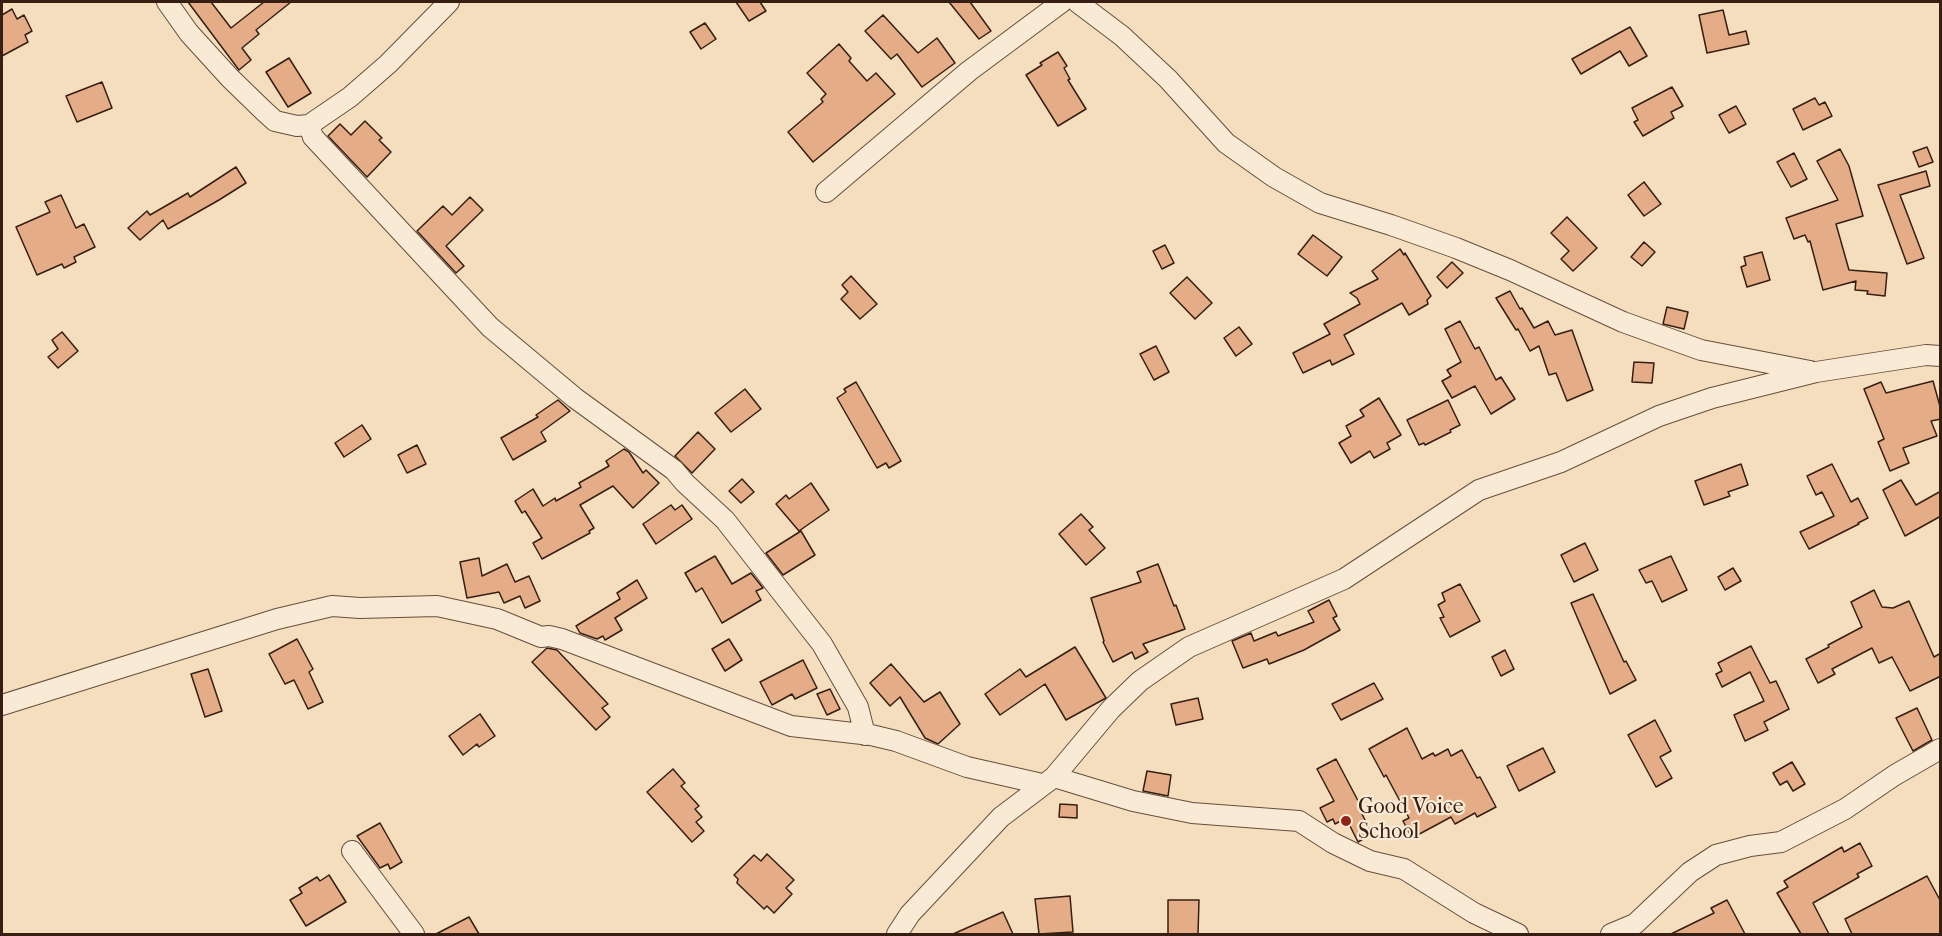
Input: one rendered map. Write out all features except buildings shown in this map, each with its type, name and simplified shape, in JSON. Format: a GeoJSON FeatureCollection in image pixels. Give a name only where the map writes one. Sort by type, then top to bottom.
{"type":"FeatureCollection","features":[{"type":"Feature","properties":{"kind":"street"},"geometry":{"type":"LineString","coordinates":[[167,2],[189,33],[230,78],[274,121],[290,125],[309,125],[350,97],[388,64],[450,2]]}},
{"type":"Feature","properties":{"kind":"street"},"geometry":{"type":"LineString","coordinates":[[826,192],[969,71],[1062,2]]}},
{"type":"Feature","properties":{"kind":"street"},"geometry":{"type":"LineString","coordinates":[[1077,2],[1122,36],[1168,80],[1226,143],[1274,177],[1320,203],[1456,248],[1623,322],[1701,350],[1816,372]]}},
{"type":"Feature","properties":{"kind":"street"},"geometry":{"type":"LineString","coordinates":[[309,125],[313,137],[490,327],[575,398],[674,470],[724,520],[822,644],[858,707],[865,735]]}},
{"type":"Feature","properties":{"kind":"street"},"geometry":{"type":"LineString","coordinates":[[897,934],[910,914],[1001,817],[1048,781],[1140,681],[1189,647],[1344,579],[1479,490],[1561,462],[1659,416],[1712,398],[1816,372],[1926,355],[1941,356]]}},
{"type":"Feature","properties":{"kind":"street"},"geometry":{"type":"LineString","coordinates":[[2,705],[277,620],[332,606],[360,608],[437,606],[497,619],[541,637],[562,639],[791,726],[896,741],[967,766],[1048,781],[1192,813],[1299,821],[1332,843],[1370,861],[1404,869],[1474,913],[1518,934]]}},
{"type":"Feature","properties":{"kind":"street"},"geometry":{"type":"LineString","coordinates":[[1611,934],[1635,924],[1690,872],[1716,855],[1750,846],[1781,842],[1845,809],[1895,775],[1941,749]]}},
{"type":"Feature","properties":{"kind":"street"},"geometry":{"type":"LineString","coordinates":[[352,851],[414,934]]}},
{"type":"Feature","properties":{"kind":"place","name":"Good Voice School"},"geometry":{"type":"Point","coordinates":[1346,821]}}]}
